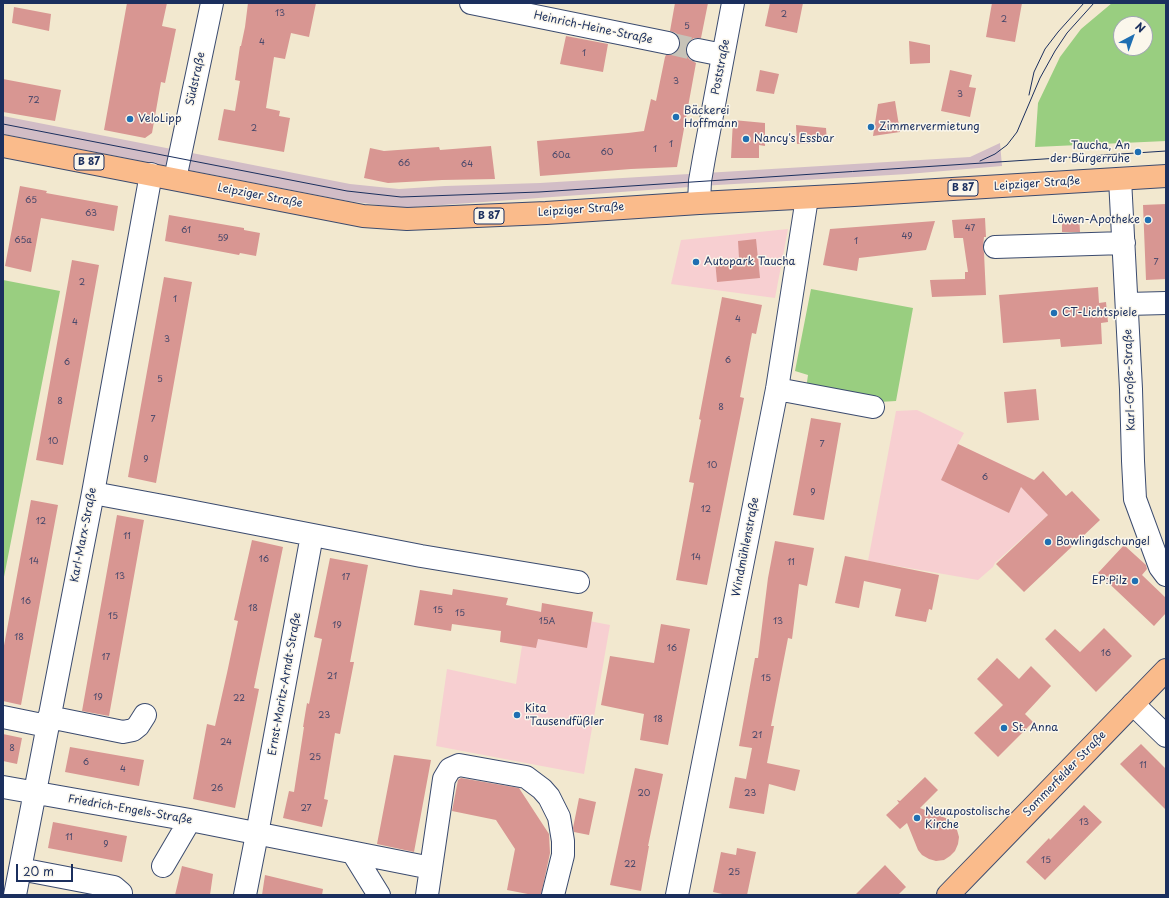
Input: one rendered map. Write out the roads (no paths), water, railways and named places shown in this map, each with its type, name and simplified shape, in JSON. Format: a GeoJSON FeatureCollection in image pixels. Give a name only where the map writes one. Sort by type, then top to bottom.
{"type":"FeatureCollection","features":[{"type":"Feature","properties":{"kind":"main road","name":"Leipziger Straße"},"geometry":{"type":"LineString","coordinates":[[3,146],[363,216],[407,219],[546,213],[1166,176]]}},
{"type":"Feature","properties":{"kind":"main road","name":"Sommerfelder Straße"},"geometry":{"type":"LineString","coordinates":[[948,895],[1166,670]]}},
{"type":"Feature","properties":{"kind":"street","name":"Südstraße"},"geometry":{"type":"LineString","coordinates":[[175,179],[212,3]]}},
{"type":"Feature","properties":{"kind":"street","name":"Heinrich-Heine-Straße"},"geometry":{"type":"LineString","coordinates":[[471,3],[668,43]]}},
{"type":"Feature","properties":{"kind":"street","name":"Poststraße"},"geometry":{"type":"LineString","coordinates":[[698,203],[704,158],[733,3]]}},
{"type":"Feature","properties":{"kind":"street"},"geometry":{"type":"LineString","coordinates":[[698,50],[723,55]]}},
{"type":"Feature","properties":{"kind":"street","name":"Karl-Marx-Straße"},"geometry":{"type":"LineString","coordinates":[[15,895],[93,493],[151,174]]}},
{"type":"Feature","properties":{"kind":"street","name":"Karl-Große-Straße"},"geometry":{"type":"LineString","coordinates":[[1120,178],[1135,499],[1160,567],[1166,575]]}},
{"type":"Feature","properties":{"kind":"street","name":"Windmühlenstraße"},"geometry":{"type":"LineString","coordinates":[[677,895],[777,389],[807,198]]}},
{"type":"Feature","properties":{"kind":"street"},"geometry":{"type":"LineString","coordinates":[[995,247],[1124,243]]}},
{"type":"Feature","properties":{"kind":"street"},"geometry":{"type":"LineString","coordinates":[[1127,304],[1166,303]]}},
{"type":"Feature","properties":{"kind":"street"},"geometry":{"type":"LineString","coordinates":[[777,389],[873,406]]}},
{"type":"Feature","properties":{"kind":"street"},"geometry":{"type":"LineString","coordinates":[[93,493],[179,508],[421,556],[578,582]]}},
{"type":"Feature","properties":{"kind":"street","name":"Ernst-Moritz-Arndt-Straße"},"geometry":{"type":"LineString","coordinates":[[245,895],[258,834],[312,535]]}},
{"type":"Feature","properties":{"kind":"street"},"geometry":{"type":"LineString","coordinates":[[1133,704],[1166,736]]}},
{"type":"Feature","properties":{"kind":"street"},"geometry":{"type":"LineString","coordinates":[[3,717],[123,732],[133,730],[138,726],[145,715]]}},
{"type":"Feature","properties":{"kind":"street"},"geometry":{"type":"LineString","coordinates":[[427,895],[444,779],[448,771],[461,765],[526,777],[542,788],[549,797],[559,817],[562,829],[562,855],[553,895]]}},
{"type":"Feature","properties":{"kind":"street","name":"Friedrich-Engels-Straße"},"geometry":{"type":"LineString","coordinates":[[3,787],[190,820],[258,834]]}},
{"type":"Feature","properties":{"kind":"street"},"geometry":{"type":"LineString","coordinates":[[163,866],[190,820]]}},
{"type":"Feature","properties":{"kind":"street"},"geometry":{"type":"LineString","coordinates":[[258,834],[431,868]]}},
{"type":"Feature","properties":{"kind":"street"},"geometry":{"type":"LineString","coordinates":[[354,852],[379,895]]}},
{"type":"Feature","properties":{"kind":"street"},"geometry":{"type":"LineString","coordinates":[[20,869],[114,887],[121,893],[121,895]]}},
{"type":"Feature","properties":{"kind":"tunnel"},"geometry":{"type":"LineString","coordinates":[[668,43],[698,50]]}},
{"type":"Feature","properties":{"kind":"tram line"},"geometry":{"type":"LineString","coordinates":[[1029,95],[1034,72],[1045,49],[1084,3]]}},
{"type":"Feature","properties":{"kind":"tram line"},"geometry":{"type":"LineString","coordinates":[[980,161],[995,154],[1007,145],[1017,132],[1040,78],[1055,51],[1067,33],[1094,3]]}},
{"type":"Feature","properties":{"kind":"tram line"},"geometry":{"type":"LineString","coordinates":[[3,124],[347,191],[401,197],[539,192],[1166,151]]}},
{"type":"Feature","properties":{"kind":"place","name":"Bäckerei Hoffmann"},"geometry":{"type":"Point","coordinates":[676,117]}},
{"type":"Feature","properties":{"kind":"place","name":"VeloLipp"},"geometry":{"type":"Point","coordinates":[130,119]}},
{"type":"Feature","properties":{"kind":"place","name":"Zimmervermietung"},"geometry":{"type":"Point","coordinates":[871,127]}},
{"type":"Feature","properties":{"kind":"place","name":"Nancy's Essbar"},"geometry":{"type":"Point","coordinates":[746,139]}},
{"type":"Feature","properties":{"kind":"place","name":"Taucha, An der Bürgerruhe"},"geometry":{"type":"Point","coordinates":[1138,152]}},
{"type":"Feature","properties":{"kind":"place","name":"Löwen-Apotheke"},"geometry":{"type":"Point","coordinates":[1148,220]}},
{"type":"Feature","properties":{"kind":"place","name":"Autopark Taucha"},"geometry":{"type":"Point","coordinates":[696,262]}},
{"type":"Feature","properties":{"kind":"place","name":"CT-Lichtspiele"},"geometry":{"type":"Point","coordinates":[1054,313]}},
{"type":"Feature","properties":{"kind":"place","name":"Bowlingdschungel"},"geometry":{"type":"Point","coordinates":[1048,542]}},
{"type":"Feature","properties":{"kind":"place","name":"EP:Pilz"},"geometry":{"type":"Point","coordinates":[1135,581]}},
{"type":"Feature","properties":{"kind":"place","name":"Kita \"Tausendfüßler"},"geometry":{"type":"Point","coordinates":[517,715]}},
{"type":"Feature","properties":{"kind":"place","name":"St. Anna"},"geometry":{"type":"Point","coordinates":[1004,728]}},
{"type":"Feature","properties":{"kind":"place","name":"Neuapostolische Kirche"},"geometry":{"type":"Point","coordinates":[917,818]}}]}
